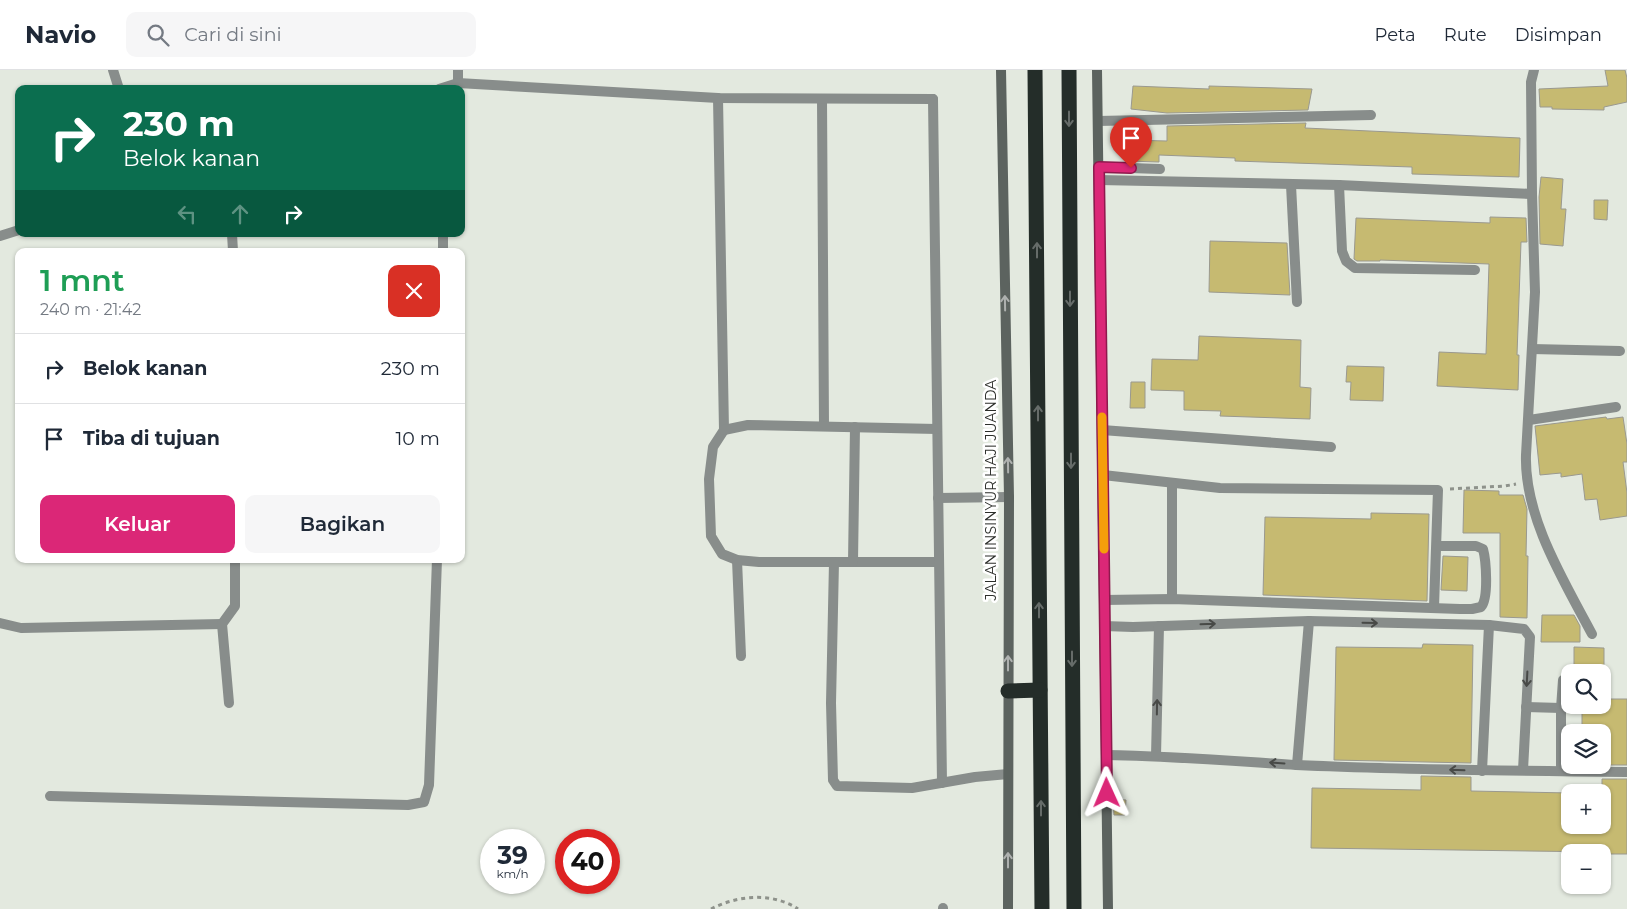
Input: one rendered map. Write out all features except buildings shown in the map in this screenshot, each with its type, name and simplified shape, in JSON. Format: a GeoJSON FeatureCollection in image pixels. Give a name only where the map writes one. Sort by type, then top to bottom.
{"type":"FeatureCollection","features":[{"type":"Feature","properties":{"kind":"highway"},"geometry":{"type":"LineString","coordinates":[[1035,70],[1042,909]]}},
{"type":"Feature","properties":{"kind":"highway"},"geometry":{"type":"LineString","coordinates":[[1069,70],[1074,909]]}},
{"type":"Feature","properties":{"kind":"highway"},"geometry":{"type":"LineString","coordinates":[[1008,691],[1040,690]]}},
{"type":"Feature","properties":{"kind":"street"},"geometry":{"type":"LineString","coordinates":[[113,70],[118,85]]}},
{"type":"Feature","properties":{"kind":"street"},"geometry":{"type":"LineString","coordinates":[[449,85],[458,70]]}},
{"type":"Feature","properties":{"kind":"street","name":"JALAN INSINYUR HAJI JUANDA"},"geometry":{"type":"LineString","coordinates":[[1001,70],[1009,497],[1008,909]]}},
{"type":"Feature","properties":{"kind":"street"},"geometry":{"type":"LineString","coordinates":[[1097,70],[1108,909]]}},
{"type":"Feature","properties":{"kind":"street"},"geometry":{"type":"LineString","coordinates":[[1534,70],[1531,82],[1535,292],[1526,476],[1539,524],[1556,565],[1592,634]]}},
{"type":"Feature","properties":{"kind":"street"},"geometry":{"type":"LineString","coordinates":[[465,88],[718,98],[933,100],[942,783]]}},
{"type":"Feature","properties":{"kind":"street"},"geometry":{"type":"LineString","coordinates":[[718,98],[724,430],[713,447],[710,478],[711,536],[722,554],[737,560],[759,562],[939,562]]}},
{"type":"Feature","properties":{"kind":"street"},"geometry":{"type":"LineString","coordinates":[[822,99],[824,426]]}},
{"type":"Feature","properties":{"kind":"street"},"geometry":{"type":"LineString","coordinates":[[1098,121],[1371,115]]}},
{"type":"Feature","properties":{"kind":"street"},"geometry":{"type":"LineString","coordinates":[[1099,167],[1160,169]]}},
{"type":"Feature","properties":{"kind":"street"},"geometry":{"type":"LineString","coordinates":[[1099,180],[1339,185],[1532,194]]}},
{"type":"Feature","properties":{"kind":"street"},"geometry":{"type":"LineString","coordinates":[[1291,185],[1297,302]]}},
{"type":"Feature","properties":{"kind":"street"},"geometry":{"type":"LineString","coordinates":[[1339,185],[1342,251],[1346,261],[1355,268],[1475,270]]}},
{"type":"Feature","properties":{"kind":"street"},"geometry":{"type":"LineString","coordinates":[[0,236],[15,231]]}},
{"type":"Feature","properties":{"kind":"street"},"geometry":{"type":"LineString","coordinates":[[1532,349],[1620,351]]}},
{"type":"Feature","properties":{"kind":"street"},"geometry":{"type":"LineString","coordinates":[[1528,420],[1616,407]]}},
{"type":"Feature","properties":{"kind":"street"},"geometry":{"type":"LineString","coordinates":[[724,430],[748,425],[937,429]]}},
{"type":"Feature","properties":{"kind":"street"},"geometry":{"type":"LineString","coordinates":[[853,562],[855,427]]}},
{"type":"Feature","properties":{"kind":"street"},"geometry":{"type":"LineString","coordinates":[[1102,430],[1331,447]]}},
{"type":"Feature","properties":{"kind":"street"},"geometry":{"type":"LineString","coordinates":[[1103,475],[1220,488],[1438,490],[1434,607]]}},
{"type":"Feature","properties":{"kind":"street"},"geometry":{"type":"LineString","coordinates":[[1172,483],[1172,599]]}},
{"type":"Feature","properties":{"kind":"street"},"geometry":{"type":"LineString","coordinates":[[938,498],[1009,497]]}},
{"type":"Feature","properties":{"kind":"street"},"geometry":{"type":"LineString","coordinates":[[1104,600],[1172,599],[1477,608],[1484,605],[1485,564],[1483,549],[1476,546],[1437,546]]}},
{"type":"Feature","properties":{"kind":"street"},"geometry":{"type":"LineString","coordinates":[[737,560],[741,656]]}},
{"type":"Feature","properties":{"kind":"street"},"geometry":{"type":"LineString","coordinates":[[834,562],[831,703],[833,780],[837,786],[845,788],[912,788],[975,777],[1008,774]]}},
{"type":"Feature","properties":{"kind":"street"},"geometry":{"type":"LineString","coordinates":[[229,703],[222,624],[235,606],[235,563]]}},
{"type":"Feature","properties":{"kind":"street"},"geometry":{"type":"LineString","coordinates":[[50,796],[408,805],[424,802],[430,785],[437,563]]}},
{"type":"Feature","properties":{"kind":"street"},"geometry":{"type":"LineString","coordinates":[[1104,626],[1309,621],[1489,625],[1524,629],[1530,637],[1523,770]]}},
{"type":"Feature","properties":{"kind":"street"},"geometry":{"type":"LineString","coordinates":[[1297,765],[1309,621]]}},
{"type":"Feature","properties":{"kind":"street"},"geometry":{"type":"LineString","coordinates":[[0,623],[21,628],[222,624]]}},
{"type":"Feature","properties":{"kind":"street"},"geometry":{"type":"LineString","coordinates":[[1482,771],[1489,625]]}},
{"type":"Feature","properties":{"kind":"street"},"geometry":{"type":"LineString","coordinates":[[1156,756],[1159,626]]}},
{"type":"Feature","properties":{"kind":"street"},"geometry":{"type":"LineString","coordinates":[[1526,707],[1561,708]]}},
{"type":"Feature","properties":{"kind":"street"},"geometry":{"type":"LineString","coordinates":[[1106,755],[1156,756],[1297,765],[1482,771],[1561,771]]}},
{"type":"Feature","properties":{"kind":"street"},"geometry":{"type":"LineString","coordinates":[[1611,772],[1627,772]]}},
{"type":"Feature","properties":{"kind":"path"},"geometry":{"type":"LineString","coordinates":[[1438,490],[1505,486],[1518,483],[1526,476]]}},
{"type":"Feature","properties":{"kind":"path"},"geometry":{"type":"LineString","coordinates":[[712,909],[736,899],[762,897],[785,902],[798,909]]}},
{"type":"Feature","properties":{"kind":"slow traffic"},"geometry":{"type":"LineString","coordinates":[[1102,417],[1104,549]]}},
{"type":"Feature","properties":{"kind":"route"},"geometry":{"type":"LineString","coordinates":[[1107,793],[1099,167],[1131,168]]}}]}
